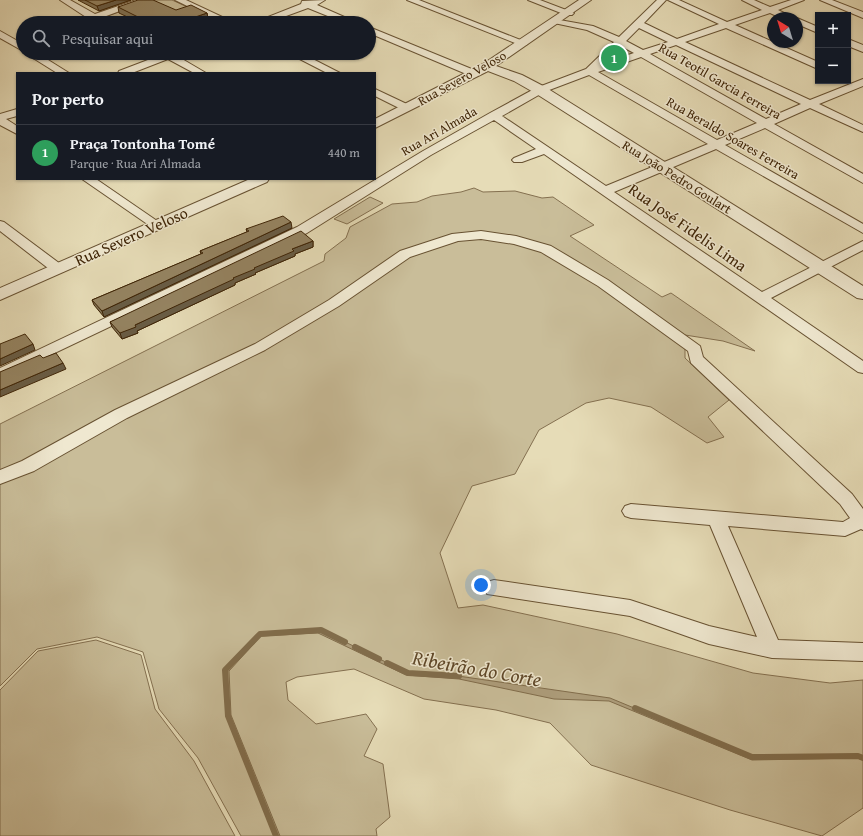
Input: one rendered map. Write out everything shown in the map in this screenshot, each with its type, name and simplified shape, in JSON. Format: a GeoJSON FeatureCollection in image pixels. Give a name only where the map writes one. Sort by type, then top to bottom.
{"type":"FeatureCollection","features":[{"type":"Feature","properties":{"kind":"street"},"geometry":{"type":"LineString","coordinates":[[64,0],[92,16]]}},
{"type":"Feature","properties":{"kind":"street"},"geometry":{"type":"LineString","coordinates":[[97,16],[145,0]]}},
{"type":"Feature","properties":{"kind":"street"},"geometry":{"type":"LineString","coordinates":[[179,0],[214,16]]}},
{"type":"Feature","properties":{"kind":"street"},"geometry":{"type":"LineString","coordinates":[[298,0],[337,16]]}},
{"type":"Feature","properties":{"kind":"street"},"geometry":{"type":"LineString","coordinates":[[277,16],[321,0]]}},
{"type":"Feature","properties":{"kind":"street"},"geometry":{"type":"LineString","coordinates":[[411,0],[523,43]]}},
{"type":"Feature","properties":{"kind":"street"},"geometry":{"type":"LineString","coordinates":[[532,0],[568,13]]}},
{"type":"Feature","properties":{"kind":"street","name":"Rua Severo Veloso"},"geometry":{"type":"LineString","coordinates":[[376,124],[481,70],[557,21],[586,0]]}},
{"type":"Feature","properties":{"kind":"street"},"geometry":{"type":"LineString","coordinates":[[590,71],[662,0]]}},
{"type":"Feature","properties":{"kind":"street"},"geometry":{"type":"LineString","coordinates":[[672,0],[815,65]]}},
{"type":"Feature","properties":{"kind":"street"},"geometry":{"type":"LineString","coordinates":[[746,0],[776,12]]}},
{"type":"Feature","properties":{"kind":"street","name":"Rua Ari Almada"},"geometry":{"type":"LineString","coordinates":[[0,374],[302,230],[427,153],[540,90],[590,71],[800,0]]}},
{"type":"Feature","properties":{"kind":"street"},"geometry":{"type":"LineString","coordinates":[[824,0],[863,15]]}},
{"type":"Feature","properties":{"kind":"street","name":"Rua Teotil Garcia Ferreira"},"geometry":{"type":"LineString","coordinates":[[557,21],[590,28],[620,41],[863,179]]}},
{"type":"Feature","properties":{"kind":"street"},"geometry":{"type":"LineString","coordinates":[[638,24],[863,129]]}},
{"type":"Feature","properties":{"kind":"street"},"geometry":{"type":"LineString","coordinates":[[803,24],[815,29]]}},
{"type":"Feature","properties":{"kind":"street"},"geometry":{"type":"LineString","coordinates":[[376,32],[481,70]]}},
{"type":"Feature","properties":{"kind":"street"},"geometry":{"type":"LineString","coordinates":[[0,34],[16,42]]}},
{"type":"Feature","properties":{"kind":"street"},"geometry":{"type":"LineString","coordinates":[[851,43],[863,49]]}},
{"type":"Feature","properties":{"kind":"street"},"geometry":{"type":"LineString","coordinates":[[0,48],[16,45]]}},
{"type":"Feature","properties":{"kind":"street"},"geometry":{"type":"LineString","coordinates":[[42,60],[62,72]]}},
{"type":"Feature","properties":{"kind":"street"},"geometry":{"type":"LineString","coordinates":[[125,72],[155,60]]}},
{"type":"Feature","properties":{"kind":"street"},"geometry":{"type":"LineString","coordinates":[[180,60],[199,72]]}},
{"type":"Feature","properties":{"kind":"street"},"geometry":{"type":"LineString","coordinates":[[308,60],[333,72]]}},
{"type":"Feature","properties":{"kind":"street","name":"Rua João Pedro Goulart"},"geometry":{"type":"LineString","coordinates":[[481,70],[518,78],[540,90],[863,294]]}},
{"type":"Feature","properties":{"kind":"street","name":"Rua Beraldo Soares Ferreira"},"geometry":{"type":"LineString","coordinates":[[590,71],[863,229]]}},
{"type":"Feature","properties":{"kind":"street"},"geometry":{"type":"LineString","coordinates":[[851,81],[862,84]]}},
{"type":"Feature","properties":{"kind":"street"},"geometry":{"type":"LineString","coordinates":[[606,191],[862,84]]}},
{"type":"Feature","properties":{"kind":"street"},"geometry":{"type":"LineString","coordinates":[[376,92],[407,108]]}},
{"type":"Feature","properties":{"kind":"street"},"geometry":{"type":"LineString","coordinates":[[0,119],[16,112]]}},
{"type":"Feature","properties":{"kind":"street","name":"Rua José Fidelis Lima"},"geometry":{"type":"LineString","coordinates":[[494,115],[863,368]]}},
{"type":"Feature","properties":{"kind":"street"},"geometry":{"type":"LineString","coordinates":[[0,119],[16,130]]}},
{"type":"Feature","properties":{"kind":"street"},"geometry":{"type":"LineString","coordinates":[[518,160],[545,150]]}},
{"type":"Feature","properties":{"kind":"street"},"geometry":{"type":"LineString","coordinates":[[89,180],[156,225]]}},
{"type":"Feature","properties":{"kind":"street","name":"Rua Severo Veloso"},"geometry":{"type":"LineString","coordinates":[[0,294],[254,180]]}},
{"type":"Feature","properties":{"kind":"street"},"geometry":{"type":"LineString","coordinates":[[0,225],[58,269]]}},
{"type":"Feature","properties":{"kind":"street"},"geometry":{"type":"LineString","coordinates":[[0,477],[28,466],[121,414],[260,347],[334,302],[405,254],[457,237],[481,235],[516,240],[546,249],[603,283],[695,349],[696,359],[846,498],[863,521],[845,529],[631,511]]}},
{"type":"Feature","properties":{"kind":"street"},"geometry":{"type":"LineString","coordinates":[[761,298],[863,245]]}},
{"type":"Feature","properties":{"kind":"street"},"geometry":{"type":"LineString","coordinates":[[716,518],[772,649]]}},
{"type":"Feature","properties":{"kind":"street"},"geometry":{"type":"LineString","coordinates":[[494,588],[630,608],[709,635],[772,649],[863,652]]}},
{"type":"Feature","properties":{"kind":"shaded area"},"geometry":{"type":"Polygon","coordinates":[[[153,0],[172,0],[194,10],[176,16],[107,16],[153,0]]]}},
{"type":"Feature","properties":{"kind":"shaded area"},"geometry":{"type":"Polygon","coordinates":[[[618,45],[624,45],[636,54],[602,63],[618,45]]]}},
{"type":"Feature","properties":{"kind":"shaded area"},"geometry":{"type":"Polygon","coordinates":[[[474,188],[483,192],[515,191],[542,198],[553,197],[594,225],[570,236],[662,297],[671,293],[755,351],[723,341],[685,335],[685,358],[729,400],[708,417],[724,437],[707,443],[651,407],[609,398],[586,403],[539,430],[515,474],[472,486],[440,553],[458,608],[483,605],[617,634],[753,673],[830,683],[863,680],[863,808],[822,836],[730,810],[591,765],[550,723],[496,710],[424,699],[354,669],[297,677],[286,682],[288,700],[316,724],[366,714],[377,729],[364,756],[383,764],[390,817],[376,829],[377,836],[241,836],[198,758],[159,709],[143,652],[97,637],[37,649],[0,686],[0,424],[324,261],[325,254],[346,238],[350,227],[392,204],[417,202],[432,196],[461,192],[474,188]]]}},
{"type":"Feature","properties":{"kind":"shaded area"},"geometry":{"type":"Polygon","coordinates":[[[370,197],[383,203],[347,224],[334,219],[370,197]]]}},
{"type":"Feature","properties":{"kind":"shaded area"},"geometry":{"type":"Polygon","coordinates":[[[321,630],[408,673],[458,676],[610,698],[752,757],[858,756],[863,758],[863,760],[857,758],[752,760],[609,701],[554,699],[459,679],[406,675],[318,633],[261,636],[229,671],[231,715],[280,836],[276,836],[228,716],[225,670],[260,634],[321,630]]]}},
{"type":"Feature","properties":{"kind":"shaded area"},"geometry":{"type":"Polygon","coordinates":[[[96,640],[141,655],[155,709],[194,761],[235,836],[0,836],[0,690],[38,651],[96,640]]]}},
{"type":"Feature","properties":{"kind":"building"},"geometry":{"type":"Polygon","coordinates":[[[85,0],[116,0],[97,6],[85,0]]]}},
{"type":"Feature","properties":{"kind":"building"},"geometry":{"type":"Polygon","coordinates":[[[138,0],[153,0],[176,10],[191,5],[207,13],[198,16],[136,16],[118,7],[138,0]]]}},
{"type":"Feature","properties":{"kind":"building"},"geometry":{"type":"Polygon","coordinates":[[[283,216],[291,222],[102,311],[92,300],[203,253],[200,251],[249,231],[246,229],[283,216]]]}},
{"type":"Feature","properties":{"kind":"building"},"geometry":{"type":"Polygon","coordinates":[[[301,231],[313,241],[292,249],[294,251],[254,268],[255,269],[135,325],[136,327],[120,333],[110,322],[301,231]]]}},
{"type":"Feature","properties":{"kind":"building"},"geometry":{"type":"Polygon","coordinates":[[[25,334],[33,344],[0,359],[0,344],[25,334]]]}},
{"type":"Feature","properties":{"kind":"building"},"geometry":{"type":"Polygon","coordinates":[[[56,353],[63,363],[0,390],[0,372],[40,355],[43,358],[56,353]]]}},
{"type":"Feature","properties":{"kind":"waterway","name":"Ribeirão do Corte"},"geometry":{"type":"LineString","coordinates":[[276,836],[228,716],[225,670],[260,634],[321,630],[345,642]]}},
{"type":"Feature","properties":{"kind":"waterway","name":"Ribeirão do Corte"},"geometry":{"type":"LineString","coordinates":[[355,647],[379,659]]}},
{"type":"Feature","properties":{"kind":"waterway","name":"Ribeirão do Corte"},"geometry":{"type":"LineString","coordinates":[[387,663],[408,673],[459,676]]}},
{"type":"Feature","properties":{"kind":"waterway","name":"Ribeirão do Corte"},"geometry":{"type":"LineString","coordinates":[[635,708],[752,757],[858,756],[863,758]]}},
{"type":"Feature","properties":{"kind":"place","name":"Praça Tontonha Tomé"},"geometry":{"type":"Point","coordinates":[614,58]}}]}
